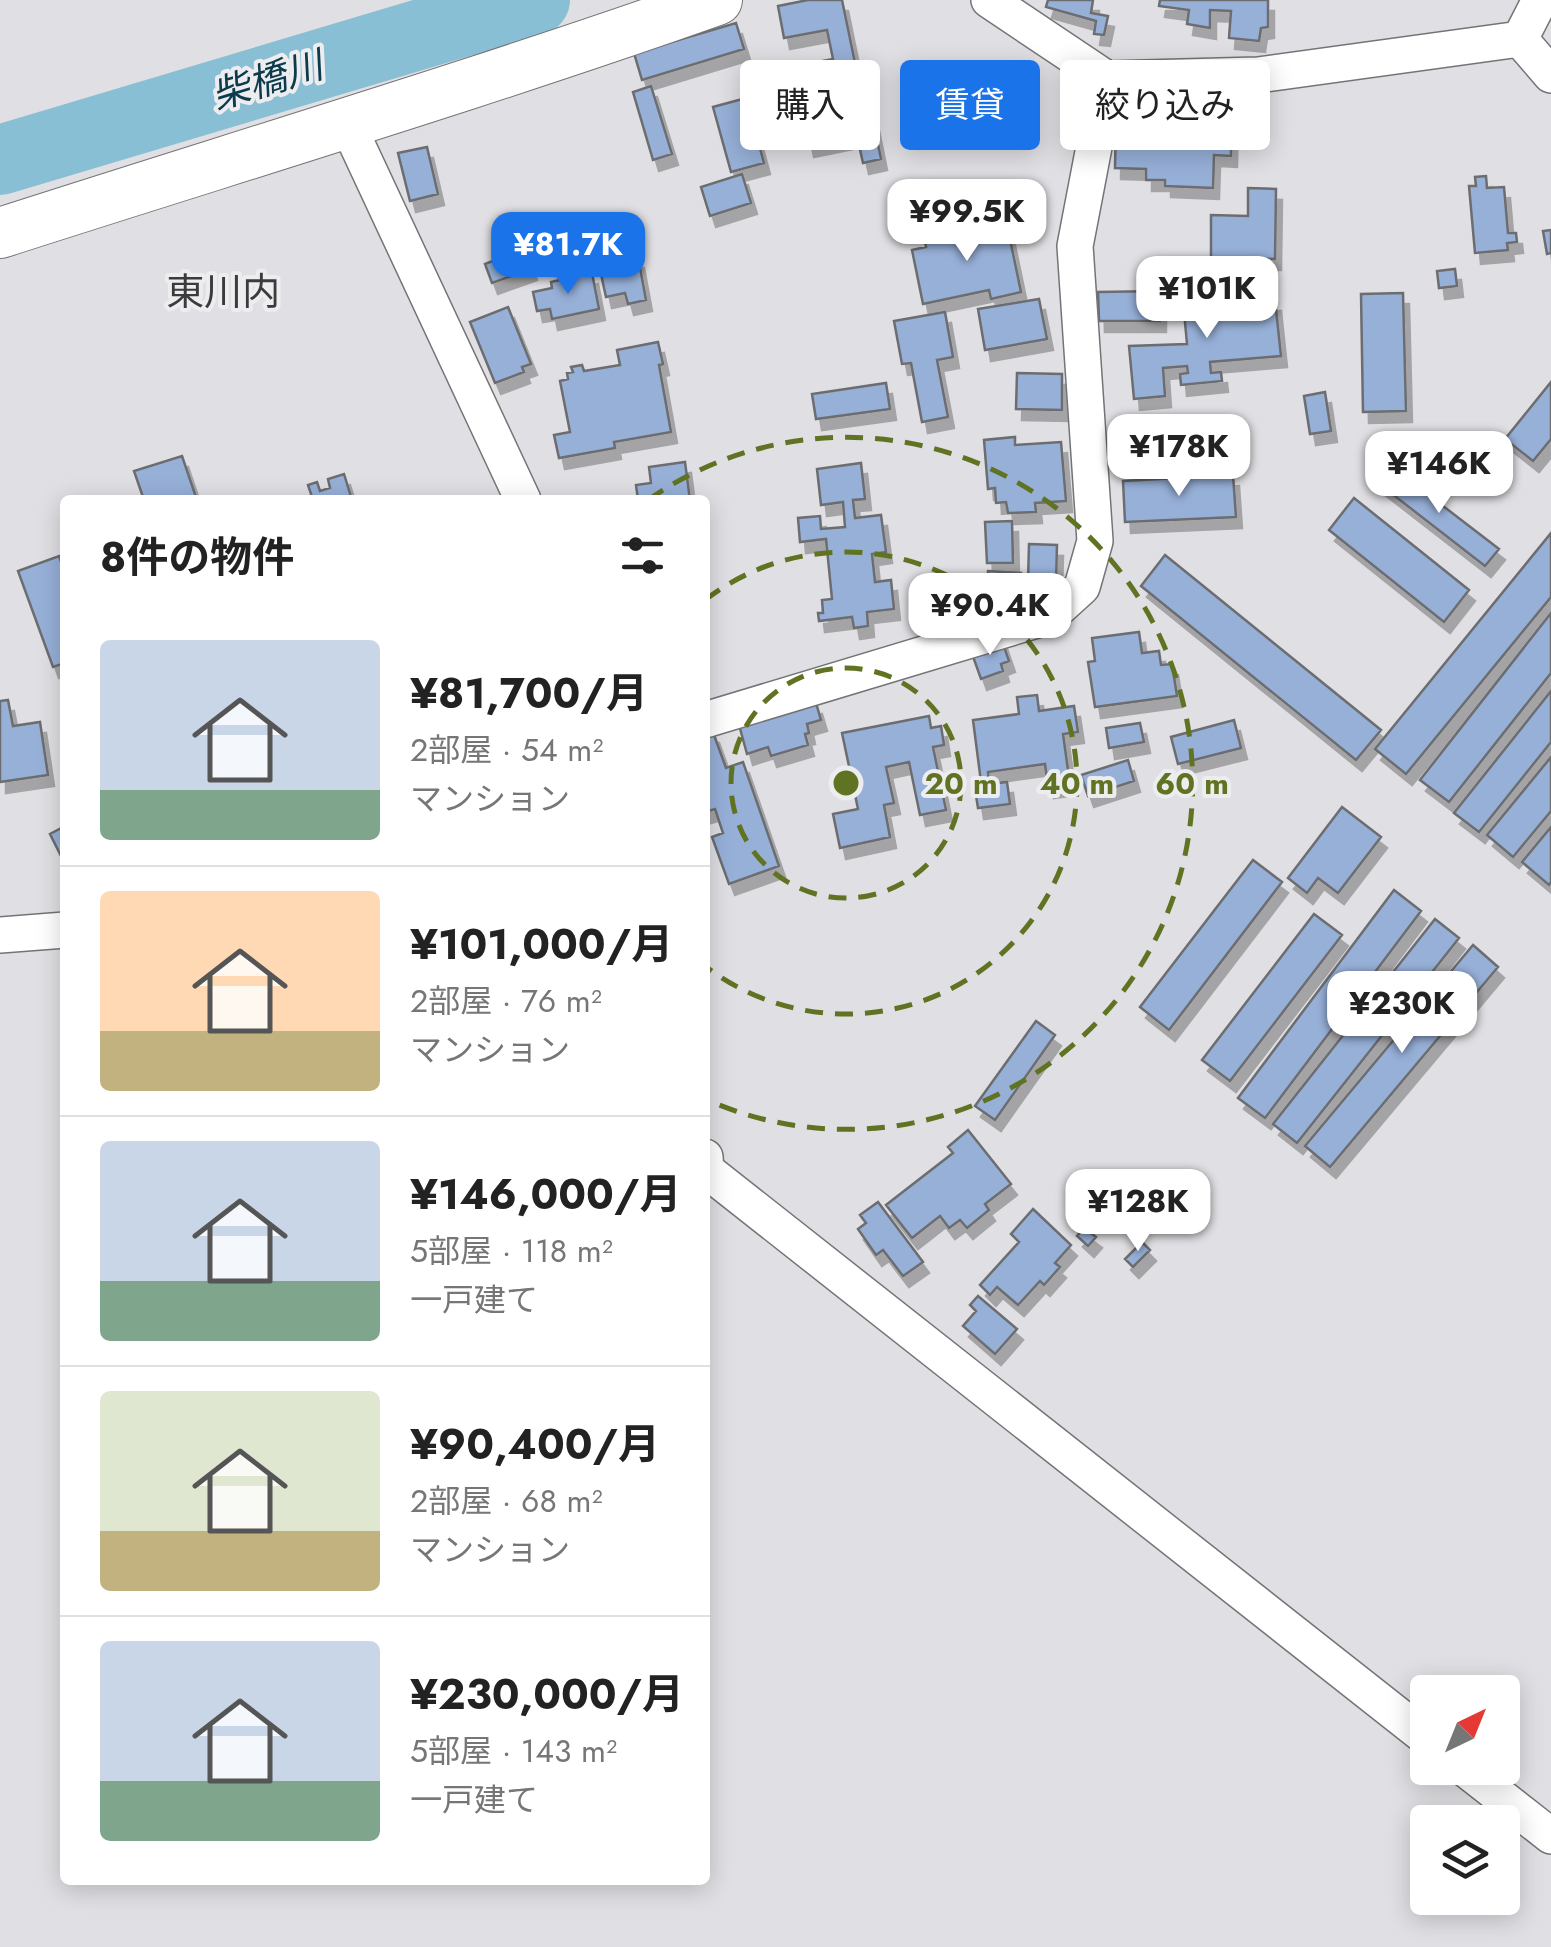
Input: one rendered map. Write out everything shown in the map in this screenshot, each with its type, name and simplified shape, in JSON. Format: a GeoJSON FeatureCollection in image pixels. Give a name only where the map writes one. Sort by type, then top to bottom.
{"type":"FeatureCollection","features":[{"type":"Feature","properties":{"kind":"street"},"geometry":{"type":"LineString","coordinates":[[0,233],[548,60],[718,0]]}},
{"type":"Feature","properties":{"kind":"street"},"geometry":{"type":"LineString","coordinates":[[988,0],[1078,60]]}},
{"type":"Feature","properties":{"kind":"street"},"geometry":{"type":"LineString","coordinates":[[1520,39],[1540,0]]}},
{"type":"Feature","properties":{"kind":"street"},"geometry":{"type":"LineString","coordinates":[[1270,73],[1520,39]]}},
{"type":"Feature","properties":{"kind":"street"},"geometry":{"type":"LineString","coordinates":[[1520,39],[1551,75]]}},
{"type":"Feature","properties":{"kind":"street"},"geometry":{"type":"LineString","coordinates":[[346,121],[520,495]]}},
{"type":"Feature","properties":{"kind":"street"},"geometry":{"type":"LineString","coordinates":[[710,718],[1050,616],[1082,587],[1095,541],[1075,246],[1093,150]]}},
{"type":"Feature","properties":{"kind":"street"},"geometry":{"type":"LineString","coordinates":[[0,935],[60,930]]}},
{"type":"Feature","properties":{"kind":"street"},"geometry":{"type":"LineString","coordinates":[[710,1173],[1410,1725]]}},
{"type":"Feature","properties":{"kind":"street"},"geometry":{"type":"LineString","coordinates":[[1486,1785],[1551,1836]]}},
{"type":"Feature","properties":{"kind":"building"},"geometry":{"type":"Polygon","coordinates":[[[808,0],[842,0],[854,60],[828,60],[833,59],[827,30],[784,38],[778,6],[808,0]]]}},
{"type":"Feature","properties":{"kind":"building"},"geometry":{"type":"Polygon","coordinates":[[[1048,0],[1093,0],[1091,13],[1108,16],[1104,35],[1094,34],[1096,21],[1046,7],[1048,0]]]}},
{"type":"Feature","properties":{"kind":"building"},"geometry":{"type":"Polygon","coordinates":[[[1160,0],[1268,0],[1268,27],[1261,28],[1259,41],[1229,38],[1231,11],[1210,10],[1210,28],[1187,24],[1189,10],[1159,6],[1160,0]]]}},
{"type":"Feature","properties":{"kind":"building"},"geometry":{"type":"Polygon","coordinates":[[[736,23],[744,49],[642,80],[634,53],[736,23]]]}},
{"type":"Feature","properties":{"kind":"building"},"geometry":{"type":"Polygon","coordinates":[[[651,86],[672,154],[653,160],[633,92],[651,86]]]}},
{"type":"Feature","properties":{"kind":"building"},"geometry":{"type":"Polygon","coordinates":[[[740,100],[740,150],[760,150],[764,163],[731,172],[713,107],[740,100]]]}},
{"type":"Feature","properties":{"kind":"building"},"geometry":{"type":"Polygon","coordinates":[[[427,147],[438,194],[410,201],[398,153],[427,147]]]}},
{"type":"Feature","properties":{"kind":"building"},"geometry":{"type":"Polygon","coordinates":[[[860,150],[879,150],[881,159],[863,163],[860,150]]]}},
{"type":"Feature","properties":{"kind":"building"},"geometry":{"type":"Polygon","coordinates":[[[1115,150],[1231,150],[1231,156],[1214,155],[1213,188],[1165,186],[1165,180],[1146,180],[1146,169],[1115,168],[1115,150]]]}},
{"type":"Feature","properties":{"kind":"building"},"geometry":{"type":"Polygon","coordinates":[[[742,174],[751,203],[710,216],[701,187],[742,174]]]}},
{"type":"Feature","properties":{"kind":"building"},"geometry":{"type":"Polygon","coordinates":[[[1486,176],[1487,188],[1504,187],[1508,233],[1516,233],[1517,242],[1507,243],[1508,250],[1475,253],[1469,186],[1476,186],[1475,177],[1486,176]]]}},
{"type":"Feature","properties":{"kind":"building"},"geometry":{"type":"Polygon","coordinates":[[[1248,188],[1276,189],[1275,259],[1211,258],[1211,215],[1248,216],[1248,188]]]}},
{"type":"Feature","properties":{"kind":"building"},"geometry":{"type":"Polygon","coordinates":[[[1006,220],[1021,292],[991,299],[989,290],[923,304],[912,250],[926,247],[924,237],[1006,220]]]}},
{"type":"Feature","properties":{"kind":"building"},"geometry":{"type":"Polygon","coordinates":[[[1551,230],[1551,253],[1547,254],[1543,231],[1551,230]]]}},
{"type":"Feature","properties":{"kind":"building"},"geometry":{"type":"Polygon","coordinates":[[[523,249],[531,269],[492,283],[485,264],[523,249]]]}},
{"type":"Feature","properties":{"kind":"building"},"geometry":{"type":"Polygon","coordinates":[[[638,257],[646,300],[628,304],[625,293],[606,297],[599,265],[638,257]]]}},
{"type":"Feature","properties":{"kind":"building"},"geometry":{"type":"Polygon","coordinates":[[[1455,269],[1457,286],[1439,288],[1437,271],[1455,269]]]}},
{"type":"Feature","properties":{"kind":"building"},"geometry":{"type":"Polygon","coordinates":[[[592,273],[599,309],[552,319],[550,309],[537,311],[533,292],[552,288],[551,282],[592,273]]]}},
{"type":"Feature","properties":{"kind":"building"},"geometry":{"type":"Polygon","coordinates":[[[1193,284],[1194,292],[1226,289],[1228,305],[1275,300],[1281,356],[1210,362],[1211,373],[1221,372],[1222,381],[1181,385],[1180,374],[1188,373],[1187,366],[1163,368],[1165,396],[1134,399],[1129,346],[1187,344],[1183,301],[1177,301],[1176,286],[1193,284]]]}},
{"type":"Feature","properties":{"kind":"building"},"geometry":{"type":"Polygon","coordinates":[[[1160,291],[1160,321],[1099,321],[1098,292],[1160,291]]]}},
{"type":"Feature","properties":{"kind":"building"},"geometry":{"type":"Polygon","coordinates":[[[1403,293],[1406,411],[1363,412],[1361,294],[1403,293]]]}},
{"type":"Feature","properties":{"kind":"building"},"geometry":{"type":"Polygon","coordinates":[[[1039,299],[1047,339],[985,350],[978,309],[1039,299]]]}},
{"type":"Feature","properties":{"kind":"building"},"geometry":{"type":"Polygon","coordinates":[[[508,307],[531,364],[522,367],[524,372],[495,383],[470,322],[508,307]]]}},
{"type":"Feature","properties":{"kind":"building"},"geometry":{"type":"Polygon","coordinates":[[[945,312],[953,357],[937,360],[948,417],[922,422],[911,363],[902,364],[894,321],[945,312]]]}},
{"type":"Feature","properties":{"kind":"building"},"geometry":{"type":"Polygon","coordinates":[[[658,342],[671,432],[614,442],[615,448],[559,458],[554,435],[570,432],[560,381],[568,379],[567,373],[573,372],[571,367],[582,365],[584,371],[620,365],[617,350],[658,342]]]}},
{"type":"Feature","properties":{"kind":"building"},"geometry":{"type":"Polygon","coordinates":[[[1017,373],[1062,374],[1062,410],[1016,409],[1017,373]]]}},
{"type":"Feature","properties":{"kind":"building"},"geometry":{"type":"Polygon","coordinates":[[[1551,382],[1551,439],[1533,461],[1505,439],[1551,382]]]}},
{"type":"Feature","properties":{"kind":"building"},"geometry":{"type":"Polygon","coordinates":[[[886,383],[890,409],[816,419],[812,394],[886,383]]]}},
{"type":"Feature","properties":{"kind":"building"},"geometry":{"type":"Polygon","coordinates":[[[1325,392],[1331,431],[1310,434],[1304,396],[1325,392]]]}},
{"type":"Feature","properties":{"kind":"building"},"geometry":{"type":"Polygon","coordinates":[[[1015,437],[1015,445],[1061,442],[1066,501],[1035,503],[1036,512],[1008,513],[1006,502],[996,503],[995,488],[988,489],[984,440],[1015,437]]]}},
{"type":"Feature","properties":{"kind":"building"},"geometry":{"type":"Polygon","coordinates":[[[182,456],[195,495],[142,495],[134,471],[182,456]]]}},
{"type":"Feature","properties":{"kind":"building"},"geometry":{"type":"Polygon","coordinates":[[[685,462],[689,495],[637,495],[636,485],[651,483],[649,467],[685,462]]]}},
{"type":"Feature","properties":{"kind":"building"},"geometry":{"type":"Polygon","coordinates":[[[861,463],[865,499],[853,500],[855,518],[881,515],[886,552],[872,554],[875,582],[891,580],[894,609],[867,612],[868,626],[854,628],[852,617],[819,621],[822,600],[832,599],[826,539],[800,542],[798,518],[820,516],[821,529],[845,527],[843,502],[821,505],[817,469],[861,463]]]}},
{"type":"Feature","properties":{"kind":"building"},"geometry":{"type":"Polygon","coordinates":[[[1391,466],[1499,549],[1485,566],[1378,483],[1391,466]]]}},
{"type":"Feature","properties":{"kind":"building"},"geometry":{"type":"Polygon","coordinates":[[[344,474],[350,495],[311,495],[308,485],[317,482],[320,491],[330,488],[328,479],[344,474]]]}},
{"type":"Feature","properties":{"kind":"building"},"geometry":{"type":"Polygon","coordinates":[[[1233,475],[1236,517],[1125,522],[1123,481],[1233,475]]]}},
{"type":"Feature","properties":{"kind":"building"},"geometry":{"type":"Polygon","coordinates":[[[1354,498],[1469,590],[1444,622],[1329,530],[1354,498]]]}},
{"type":"Feature","properties":{"kind":"building"},"geometry":{"type":"Polygon","coordinates":[[[1012,521],[1013,563],[987,563],[985,522],[1012,521]]]}},
{"type":"Feature","properties":{"kind":"building"},"geometry":{"type":"Polygon","coordinates":[[[1551,533],[1551,597],[1406,774],[1375,749],[1551,533]]]}},
{"type":"Feature","properties":{"kind":"building"},"geometry":{"type":"Polygon","coordinates":[[[1029,544],[1057,545],[1056,582],[1028,581],[1029,544]]]}},
{"type":"Feature","properties":{"kind":"building"},"geometry":{"type":"Polygon","coordinates":[[[1165,555],[1381,730],[1356,760],[1141,586],[1165,555]]]}},
{"type":"Feature","properties":{"kind":"building"},"geometry":{"type":"Polygon","coordinates":[[[59,556],[60,665],[53,667],[18,571],[59,556]]]}},
{"type":"Feature","properties":{"kind":"building"},"geometry":{"type":"Polygon","coordinates":[[[988,571],[1021,573],[1020,597],[987,596],[988,571]]]}},
{"type":"Feature","properties":{"kind":"building"},"geometry":{"type":"Polygon","coordinates":[[[1551,613],[1551,673],[1449,802],[1420,780],[1551,613]]]}},
{"type":"Feature","properties":{"kind":"building"},"geometry":{"type":"Polygon","coordinates":[[[1139,632],[1142,653],[1159,651],[1161,665],[1172,664],[1177,696],[1095,707],[1088,662],[1095,661],[1092,638],[1139,632]]]}},
{"type":"Feature","properties":{"kind":"building"},"geometry":{"type":"Polygon","coordinates":[[[1001,638],[1009,661],[1001,664],[1003,671],[981,679],[970,648],[1001,638]]]}},
{"type":"Feature","properties":{"kind":"building"},"geometry":{"type":"Polygon","coordinates":[[[1551,691],[1551,742],[1479,832],[1454,813],[1551,691]]]}},
{"type":"Feature","properties":{"kind":"building"},"geometry":{"type":"Polygon","coordinates":[[[1037,695],[1039,711],[1074,706],[1078,732],[1063,734],[1070,784],[1048,787],[1045,764],[988,772],[989,784],[1007,782],[1010,804],[978,808],[974,783],[981,782],[973,720],[1019,714],[1017,697],[1037,695]]]}},
{"type":"Feature","properties":{"kind":"building"},"geometry":{"type":"Polygon","coordinates":[[[8,700],[13,726],[40,722],[48,775],[0,782],[0,701],[8,700]]]}},
{"type":"Feature","properties":{"kind":"building"},"geometry":{"type":"Polygon","coordinates":[[[816,703],[821,720],[807,724],[808,745],[771,756],[768,747],[747,754],[738,721],[816,703]]]}},
{"type":"Feature","properties":{"kind":"building"},"geometry":{"type":"Polygon","coordinates":[[[929,716],[931,728],[941,726],[944,745],[933,747],[946,810],[920,815],[909,762],[886,767],[894,803],[884,805],[890,837],[840,848],[833,814],[858,809],[842,733],[929,716]]]}},
{"type":"Feature","properties":{"kind":"building"},"geometry":{"type":"Polygon","coordinates":[[[1234,720],[1241,748],[1178,764],[1171,737],[1234,720]]]}},
{"type":"Feature","properties":{"kind":"building"},"geometry":{"type":"Polygon","coordinates":[[[1140,723],[1144,742],[1109,748],[1106,728],[1140,723]]]}},
{"type":"Feature","properties":{"kind":"building"},"geometry":{"type":"Polygon","coordinates":[[[713,732],[726,768],[743,762],[779,866],[729,884],[712,837],[723,833],[715,809],[710,810],[713,732]]]}},
{"type":"Feature","properties":{"kind":"building"},"geometry":{"type":"Polygon","coordinates":[[[1551,757],[1551,811],[1513,857],[1487,835],[1551,757]]]}},
{"type":"Feature","properties":{"kind":"building"},"geometry":{"type":"Polygon","coordinates":[[[1128,760],[1134,781],[1088,796],[1081,775],[1128,760]]]}},
{"type":"Feature","properties":{"kind":"building"},"geometry":{"type":"Polygon","coordinates":[[[1342,807],[1381,837],[1338,893],[1318,878],[1307,893],[1288,878],[1342,807]]]}},
{"type":"Feature","properties":{"kind":"building"},"geometry":{"type":"Polygon","coordinates":[[[1551,827],[1551,882],[1549,885],[1522,862],[1551,827]]]}},
{"type":"Feature","properties":{"kind":"building"},"geometry":{"type":"Polygon","coordinates":[[[60,829],[60,854],[50,834],[60,829]]]}},
{"type":"Feature","properties":{"kind":"building"},"geometry":{"type":"Polygon","coordinates":[[[1253,860],[1282,882],[1169,1030],[1140,1007],[1253,860]]]}},
{"type":"Feature","properties":{"kind":"building"},"geometry":{"type":"Polygon","coordinates":[[[1394,890],[1421,911],[1265,1118],[1238,1098],[1394,890]]]}},
{"type":"Feature","properties":{"kind":"building"},"geometry":{"type":"Polygon","coordinates":[[[1314,914],[1342,935],[1230,1081],[1202,1060],[1314,914]]]}},
{"type":"Feature","properties":{"kind":"building"},"geometry":{"type":"Polygon","coordinates":[[[1435,919],[1459,938],[1297,1143],[1273,1124],[1435,919]]]}},
{"type":"Feature","properties":{"kind":"building"},"geometry":{"type":"Polygon","coordinates":[[[1473,945],[1498,967],[1330,1167],[1305,1146],[1473,945]]]}},
{"type":"Feature","properties":{"kind":"building"},"geometry":{"type":"Polygon","coordinates":[[[1036,1021],[1055,1035],[995,1120],[975,1106],[1036,1021]]]}},
{"type":"Feature","properties":{"kind":"building"},"geometry":{"type":"Polygon","coordinates":[[[968,1130],[1011,1184],[985,1204],[989,1210],[967,1228],[960,1220],[949,1228],[940,1216],[912,1238],[886,1205],[953,1153],[948,1147],[968,1130]]]}},
{"type":"Feature","properties":{"kind":"building"},"geometry":{"type":"Polygon","coordinates":[[[878,1202],[923,1262],[903,1276],[883,1250],[876,1255],[858,1229],[866,1223],[860,1215],[878,1202]]]}},
{"type":"Feature","properties":{"kind":"building"},"geometry":{"type":"Polygon","coordinates":[[[1033,1209],[1071,1245],[1055,1263],[1060,1267],[1044,1285],[1040,1281],[1018,1305],[997,1287],[990,1295],[980,1285],[1019,1242],[1011,1234],[1033,1209]]]}},
{"type":"Feature","properties":{"kind":"building"},"geometry":{"type":"Polygon","coordinates":[[[1084,1228],[1096,1237],[1088,1246],[1077,1236],[1084,1228]]]}},
{"type":"Feature","properties":{"kind":"building"},"geometry":{"type":"Polygon","coordinates":[[[1142,1242],[1150,1250],[1133,1267],[1125,1259],[1142,1242]]]}},
{"type":"Feature","properties":{"kind":"building"},"geometry":{"type":"Polygon","coordinates":[[[978,1296],[1017,1329],[995,1354],[963,1326],[976,1311],[970,1305],[978,1296]]]}},
{"type":"Feature","properties":{"kind":"waterway","name":"柴橋川"},"geometry":{"type":"LineString","coordinates":[[0,160],[535,0]]}},
{"type":"Feature","properties":{"kind":"district","name":"東川内"},"geometry":{"type":"Point","coordinates":[223,291]}}]}
